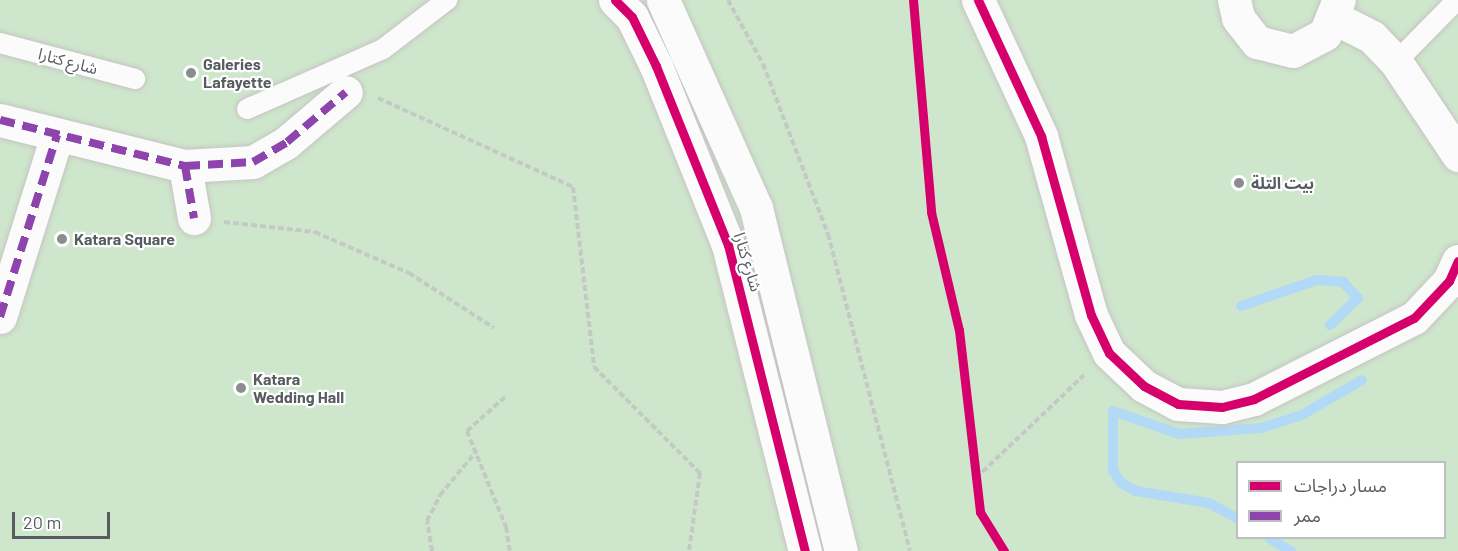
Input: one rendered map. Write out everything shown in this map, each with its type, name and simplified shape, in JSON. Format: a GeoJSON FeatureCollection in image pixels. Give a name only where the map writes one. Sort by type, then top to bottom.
{"type":"FeatureCollection","features":[{"type":"Feature","properties":{"kind":"street","name":"شارع كتارا"},"geometry":{"type":"LineString","coordinates":[[615,0],[632,17],[656,66],[724,236],[757,345],[805,551]]}},
{"type":"Feature","properties":{"kind":"street","name":"شارع كتارا"},"geometry":{"type":"LineString","coordinates":[[663,0],[756,208],[841,551]]}},
{"type":"Feature","properties":{"kind":"street"},"geometry":{"type":"LineString","coordinates":[[978,0],[1041,136],[1091,315],[1109,353],[1144,386],[1178,404],[1222,407],[1254,399],[1414,318],[1449,281],[1458,261]]}},
{"type":"Feature","properties":{"kind":"street"},"geometry":{"type":"LineString","coordinates":[[1234,0],[1246,32],[1274,50],[1310,45],[1337,9],[1372,37],[1396,62],[1458,155]]}},
{"type":"Feature","properties":{"kind":"street"},"geometry":{"type":"LineString","coordinates":[[0,120],[185,166],[253,162],[287,142],[346,92]]}},
{"type":"Feature","properties":{"kind":"street"},"geometry":{"type":"LineString","coordinates":[[0,317],[57,135]]}},
{"type":"Feature","properties":{"kind":"street"},"geometry":{"type":"LineString","coordinates":[[185,166],[194,218]]}},
{"type":"Feature","properties":{"kind":"lane"},"geometry":{"type":"LineString","coordinates":[[247,109],[383,49],[447,0]]}},
{"type":"Feature","properties":{"kind":"lane"},"geometry":{"type":"LineString","coordinates":[[1396,62],[1456,0]]}},
{"type":"Feature","properties":{"kind":"lane","name":"شارع كتارا"},"geometry":{"type":"LineString","coordinates":[[0,43],[135,79]]}},
{"type":"Feature","properties":{"kind":"path"},"geometry":{"type":"LineString","coordinates":[[728,0],[763,64],[828,234],[910,551]]}},
{"type":"Feature","properties":{"kind":"path"},"geometry":{"type":"LineString","coordinates":[[346,92],[353,86],[573,187],[594,367],[700,473],[689,551]]}},
{"type":"Feature","properties":{"kind":"path"},"geometry":{"type":"LineString","coordinates":[[194,218],[315,232],[410,273],[494,328]]}},
{"type":"Feature","properties":{"kind":"path"},"geometry":{"type":"LineString","coordinates":[[976,478],[1083,376]]}},
{"type":"Feature","properties":{"kind":"path"},"geometry":{"type":"LineString","coordinates":[[505,397],[467,431],[510,551]]}},
{"type":"Feature","properties":{"kind":"path"},"geometry":{"type":"LineString","coordinates":[[432,551],[427,521],[440,495],[476,452]]}},
{"type":"Feature","properties":{"kind":"path"},"geometry":{"type":"LineString","coordinates":[[974,457],[977,489]]}},
{"type":"Feature","properties":{"kind":"green space"},"geometry":{"type":"Polygon","coordinates":[[[0,0],[1458,0],[1458,551],[0,551],[0,0]]]}},
{"type":"Feature","properties":{"kind":"waterway"},"geometry":{"type":"LineString","coordinates":[[1241,306],[1317,280],[1343,282],[1358,298],[1330,325]]}},
{"type":"Feature","properties":{"kind":"waterway"},"geometry":{"type":"LineString","coordinates":[[1236,518],[1209,503],[1136,491],[1121,483],[1113,470],[1113,411],[1179,434],[1261,428],[1302,415],[1362,380]]}},
{"type":"Feature","properties":{"kind":"waterway"},"geometry":{"type":"LineString","coordinates":[[1271,539],[1291,551]]}},
{"type":"Feature","properties":{"kind":"marked path"},"geometry":{"type":"LineString","coordinates":[[0,120],[185,166],[253,162],[287,142],[346,92]]}},
{"type":"Feature","properties":{"kind":"marked path"},"geometry":{"type":"LineString","coordinates":[[0,317],[57,135]]}},
{"type":"Feature","properties":{"kind":"marked path"},"geometry":{"type":"LineString","coordinates":[[185,166],[194,218]]}},
{"type":"Feature","properties":{"kind":"cycle path"},"geometry":{"type":"LineString","coordinates":[[615,0],[632,17],[656,66],[728,245],[805,551]]}},
{"type":"Feature","properties":{"kind":"cycle path"},"geometry":{"type":"LineString","coordinates":[[913,0],[931,212],[959,330],[980,512],[1004,551]]}},
{"type":"Feature","properties":{"kind":"cycle path"},"geometry":{"type":"LineString","coordinates":[[978,0],[1041,136],[1091,315],[1109,353],[1144,386],[1178,404],[1222,407],[1254,399],[1414,318],[1449,281],[1458,261]]}},
{"type":"Feature","properties":{"kind":"place","name":"Galeries Lafayette"},"geometry":{"type":"Point","coordinates":[191,73]}},
{"type":"Feature","properties":{"kind":"place","name":"بيت التلة"},"geometry":{"type":"Point","coordinates":[1239,183]}},
{"type":"Feature","properties":{"kind":"place","name":"Katara Square"},"geometry":{"type":"Point","coordinates":[62,239]}},
{"type":"Feature","properties":{"kind":"place","name":"Katara Wedding Hall"},"geometry":{"type":"Point","coordinates":[241,388]}}]}
